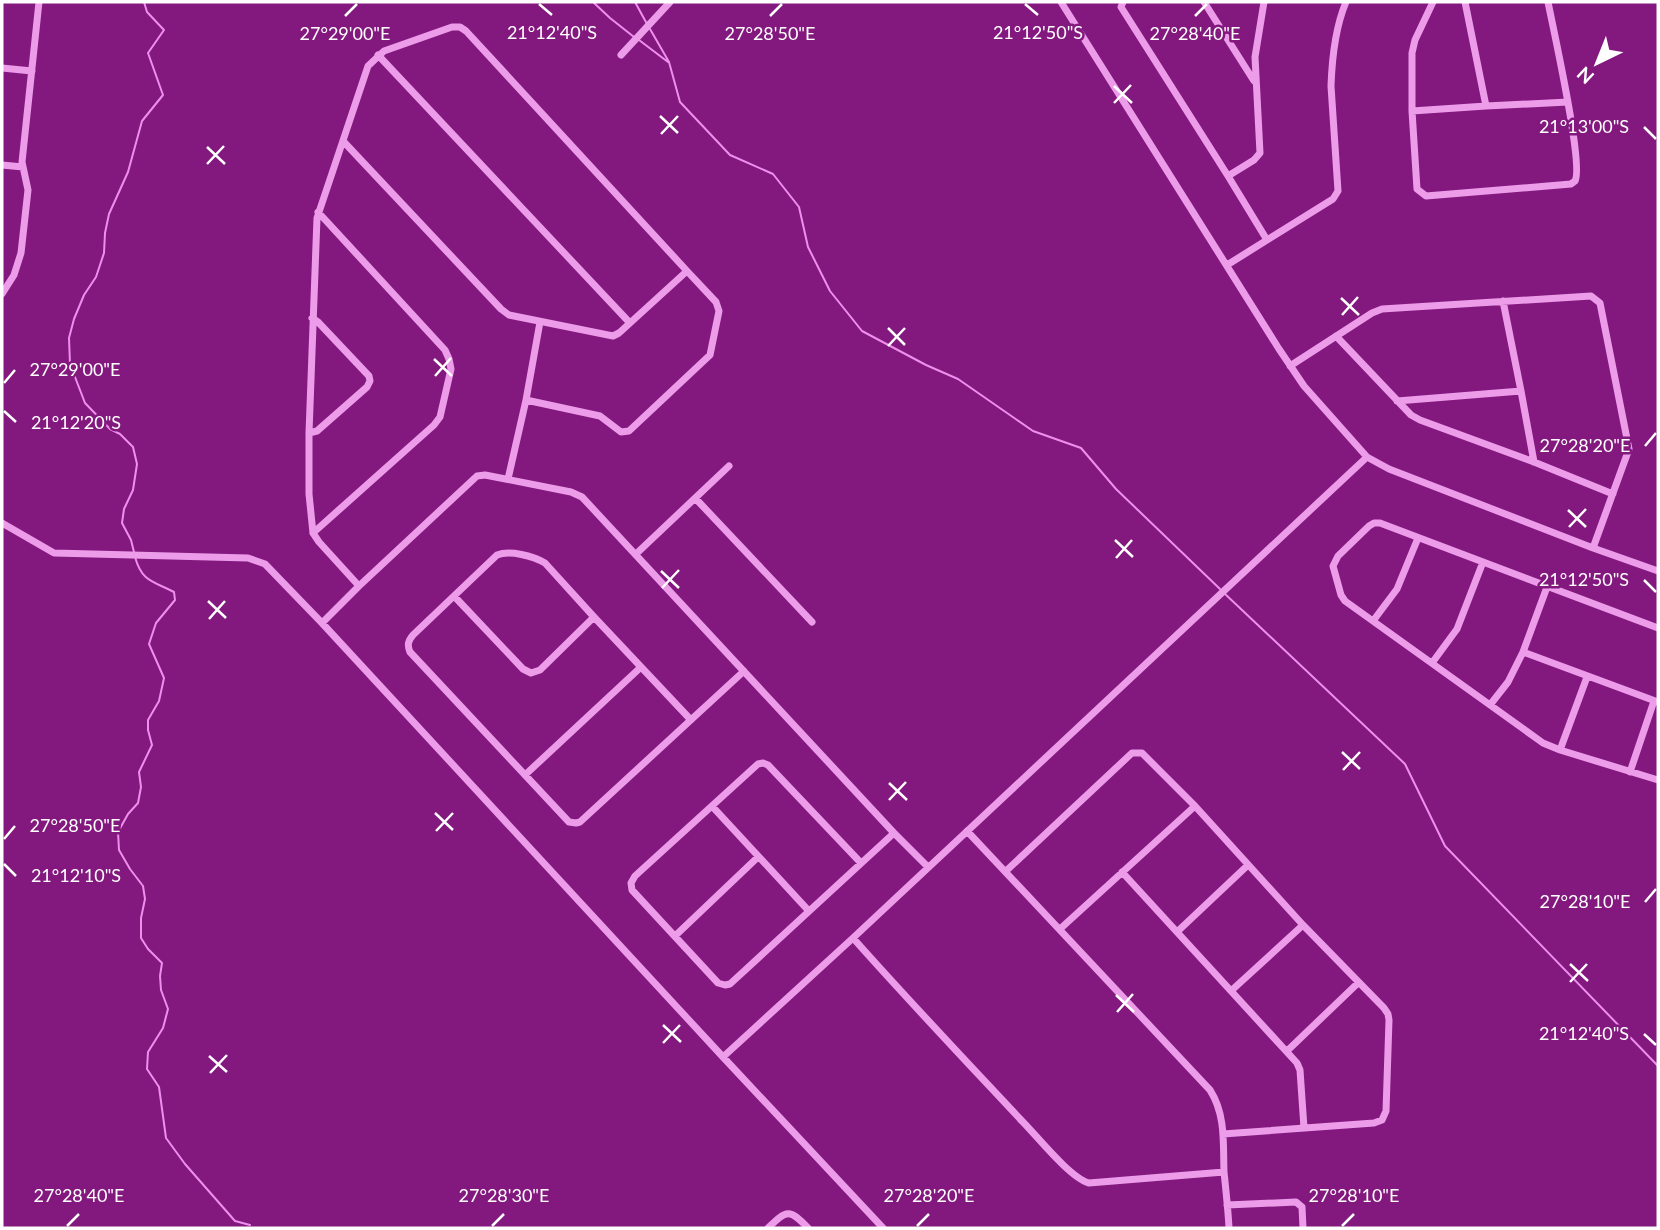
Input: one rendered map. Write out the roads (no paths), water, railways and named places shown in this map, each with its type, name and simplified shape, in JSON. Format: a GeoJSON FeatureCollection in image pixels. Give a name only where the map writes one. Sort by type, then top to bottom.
{"type":"FeatureCollection","features":[{"type":"Feature","properties":{"kind":"street"},"geometry":{"type":"LineString","coordinates":[[2,295],[21,253],[28,190],[23,166],[39,2]]}},
{"type":"Feature","properties":{"kind":"street"},"geometry":{"type":"LineString","coordinates":[[621,55],[670,2]]}},
{"type":"Feature","properties":{"kind":"street"},"geometry":{"type":"LineString","coordinates":[[1061,2],[1290,366],[1304,386],[1367,457],[1389,469],[1658,571]]}},
{"type":"Feature","properties":{"kind":"street"},"geometry":{"type":"LineString","coordinates":[[1123,2],[1121,7],[1267,240]]}},
{"type":"Feature","properties":{"kind":"street"},"geometry":{"type":"LineString","coordinates":[[1204,2],[1256,84]]}},
{"type":"Feature","properties":{"kind":"street"},"geometry":{"type":"LineString","coordinates":[[1228,176],[1254,160],[1260,153],[1255,57],[1264,2]]}},
{"type":"Feature","properties":{"kind":"street"},"geometry":{"type":"LineString","coordinates":[[1227,265],[1333,199],[1338,191],[1331,86],[1336,35],[1346,2]]}},
{"type":"Feature","properties":{"kind":"street"},"geometry":{"type":"LineString","coordinates":[[1433,2],[1415,40],[1412,53],[1412,111],[1417,189],[1426,195],[1571,184],[1576,179],[1568,102],[1548,2]]}},
{"type":"Feature","properties":{"kind":"street"},"geometry":{"type":"LineString","coordinates":[[1465,2],[1486,106]]}},
{"type":"Feature","properties":{"kind":"street"},"geometry":{"type":"LineString","coordinates":[[359,586],[313,533],[309,494],[309,433],[318,212],[368,66],[378,55],[391,48],[452,27],[463,29],[718,307],[710,355],[629,431],[621,432],[600,416],[526,400]]}},
{"type":"Feature","properties":{"kind":"street"},"geometry":{"type":"LineString","coordinates":[[378,55],[630,323]]}},
{"type":"Feature","properties":{"kind":"street"},"geometry":{"type":"LineString","coordinates":[[2,68],[32,71]]}},
{"type":"Feature","properties":{"kind":"street"},"geometry":{"type":"LineString","coordinates":[[1412,111],[1568,102]]}},
{"type":"Feature","properties":{"kind":"street"},"geometry":{"type":"LineString","coordinates":[[343,141],[501,309],[509,314],[613,336],[687,271]]}},
{"type":"Feature","properties":{"kind":"street"},"geometry":{"type":"LineString","coordinates":[[2,165],[23,166]]}},
{"type":"Feature","properties":{"kind":"street"},"geometry":{"type":"LineString","coordinates":[[313,533],[440,417],[451,369],[445,350],[318,212]]}},
{"type":"Feature","properties":{"kind":"street"},"geometry":{"type":"LineString","coordinates":[[1290,366],[1382,309],[1591,296],[1600,303],[1629,449],[1593,548]]}},
{"type":"Feature","properties":{"kind":"street"},"geometry":{"type":"LineString","coordinates":[[1503,300],[1534,462]]}},
{"type":"Feature","properties":{"kind":"street"},"geometry":{"type":"LineString","coordinates":[[309,433],[317,431],[367,387],[370,381],[369,376],[318,321],[312,318]]}},
{"type":"Feature","properties":{"kind":"street"},"geometry":{"type":"LineString","coordinates":[[508,479],[540,322]]}},
{"type":"Feature","properties":{"kind":"street"},"geometry":{"type":"LineString","coordinates":[[1336,336],[1411,415],[1614,494]]}},
{"type":"Feature","properties":{"kind":"street"},"geometry":{"type":"LineString","coordinates":[[1397,401],[1521,391]]}},
{"type":"Feature","properties":{"kind":"street"},"geometry":{"type":"LineString","coordinates":[[723,1057],[853,939],[1367,457]]}},
{"type":"Feature","properties":{"kind":"street"},"geometry":{"type":"LineString","coordinates":[[636,554],[729,466]]}},
{"type":"Feature","properties":{"kind":"street"},"geometry":{"type":"LineString","coordinates":[[322,623],[477,476],[508,479],[577,494],[928,867]]}},
{"type":"Feature","properties":{"kind":"street"},"geometry":{"type":"LineString","coordinates":[[696,499],[812,622]]}},
{"type":"Feature","properties":{"kind":"street"},"geometry":{"type":"LineString","coordinates":[[2,523],[54,553],[254,559],[265,565],[322,623],[883,1228]]}},
{"type":"Feature","properties":{"kind":"street"},"geometry":{"type":"LineString","coordinates":[[1658,628],[1380,523],[1374,523],[1353,541],[1333,566],[1342,598],[1543,743],[1658,780]]}},
{"type":"Feature","properties":{"kind":"street"},"geometry":{"type":"LineString","coordinates":[[1373,621],[1397,589],[1418,538]]}},
{"type":"Feature","properties":{"kind":"street"},"geometry":{"type":"LineString","coordinates":[[691,720],[545,563],[538,559],[504,552],[497,555],[409,640],[410,652],[569,822],[576,823],[580,822],[691,720],[744,671]]}},
{"type":"Feature","properties":{"kind":"street"},"geometry":{"type":"LineString","coordinates":[[1432,663],[1457,629],[1483,562]]}},
{"type":"Feature","properties":{"kind":"street"},"geometry":{"type":"LineString","coordinates":[[1490,705],[1508,682],[1523,652],[1548,587]]}},
{"type":"Feature","properties":{"kind":"street"},"geometry":{"type":"LineString","coordinates":[[454,596],[523,670],[531,673],[540,670],[594,617]]}},
{"type":"Feature","properties":{"kind":"street"},"geometry":{"type":"LineString","coordinates":[[1523,652],[1656,701],[1630,772]]}},
{"type":"Feature","properties":{"kind":"street"},"geometry":{"type":"LineString","coordinates":[[525,775],[640,667]]}},
{"type":"Feature","properties":{"kind":"street"},"geometry":{"type":"LineString","coordinates":[[1560,750],[1587,677]]}},
{"type":"Feature","properties":{"kind":"street"},"geometry":{"type":"LineString","coordinates":[[1006,871],[1132,753],[1142,753],[1384,1008],[1388,1014],[1385,1116],[1379,1122],[1223,1134]]}},
{"type":"Feature","properties":{"kind":"street"},"geometry":{"type":"LineString","coordinates":[[861,863],[768,765],[763,763],[758,764],[635,876],[631,883],[632,890],[718,984],[725,985],[730,984],[894,833]]}},
{"type":"Feature","properties":{"kind":"street"},"geometry":{"type":"LineString","coordinates":[[712,806],[809,911]]}},
{"type":"Feature","properties":{"kind":"street"},"geometry":{"type":"LineString","coordinates":[[1060,929],[1195,806]]}},
{"type":"Feature","properties":{"kind":"street"},"geometry":{"type":"LineString","coordinates":[[967,831],[1210,1090],[1220,1109],[1229,1228]]}},
{"type":"Feature","properties":{"kind":"street"},"geometry":{"type":"LineString","coordinates":[[675,936],[758,857]]}},
{"type":"Feature","properties":{"kind":"street"},"geometry":{"type":"LineString","coordinates":[[1178,931],[1248,865]]}},
{"type":"Feature","properties":{"kind":"street"},"geometry":{"type":"LineString","coordinates":[[1122,872],[1297,1063],[1300,1070],[1304,1128]]}},
{"type":"Feature","properties":{"kind":"street"},"geometry":{"type":"LineString","coordinates":[[1231,990],[1303,925]]}},
{"type":"Feature","properties":{"kind":"street"},"geometry":{"type":"LineString","coordinates":[[853,939],[1082,1181],[1088,1183],[1224,1172]]}},
{"type":"Feature","properties":{"kind":"street"},"geometry":{"type":"LineString","coordinates":[[1287,1051],[1358,983]]}},
{"type":"Feature","properties":{"kind":"street"},"geometry":{"type":"LineString","coordinates":[[1227,1205],[1296,1202],[1302,1207],[1303,1228]]}},
{"type":"Feature","properties":{"kind":"street"},"geometry":{"type":"LineString","coordinates":[[768,1228],[787,1213],[797,1216],[808,1228]]}},
{"type":"Feature","properties":{"kind":"waterway"},"geometry":{"type":"LineString","coordinates":[[134,552],[122,523],[124,509],[133,490],[137,464],[133,447],[120,434],[110,429],[85,403],[70,364],[69,338],[84,295],[96,277],[104,253],[109,214],[128,172],[142,121],[163,95],[148,53],[164,30],[147,12],[144,2]]}},
{"type":"Feature","properties":{"kind":"waterway"},"geometry":{"type":"LineString","coordinates":[[593,2],[634,37]]}},
{"type":"Feature","properties":{"kind":"waterway"},"geometry":{"type":"LineString","coordinates":[[635,2],[647,24]]}},
{"type":"Feature","properties":{"kind":"waterway"},"geometry":{"type":"LineString","coordinates":[[650,29],[669,62],[680,102],[730,155],[773,174],[799,207],[808,247],[830,291],[862,331],[958,379],[1033,431],[1081,448],[1116,489],[1220,589]]}},
{"type":"Feature","properties":{"kind":"waterway"},"geometry":{"type":"LineString","coordinates":[[639,40],[668,62]]}},
{"type":"Feature","properties":{"kind":"waterway"},"geometry":{"type":"LineString","coordinates":[[135,557],[145,576],[174,592],[175,600],[156,623],[149,644],[164,678],[159,701],[148,720],[152,745],[139,772],[141,787],[138,803],[118,832],[119,850],[143,886],[145,899],[141,938],[162,963],[161,990],[168,1009],[163,1028],[148,1052],[147,1069],[159,1087],[166,1138],[235,1221],[250,1225]]}},
{"type":"Feature","properties":{"kind":"waterway"},"geometry":{"type":"LineString","coordinates":[[1224,593],[1405,764],[1445,846],[1658,1066]]}}]}
